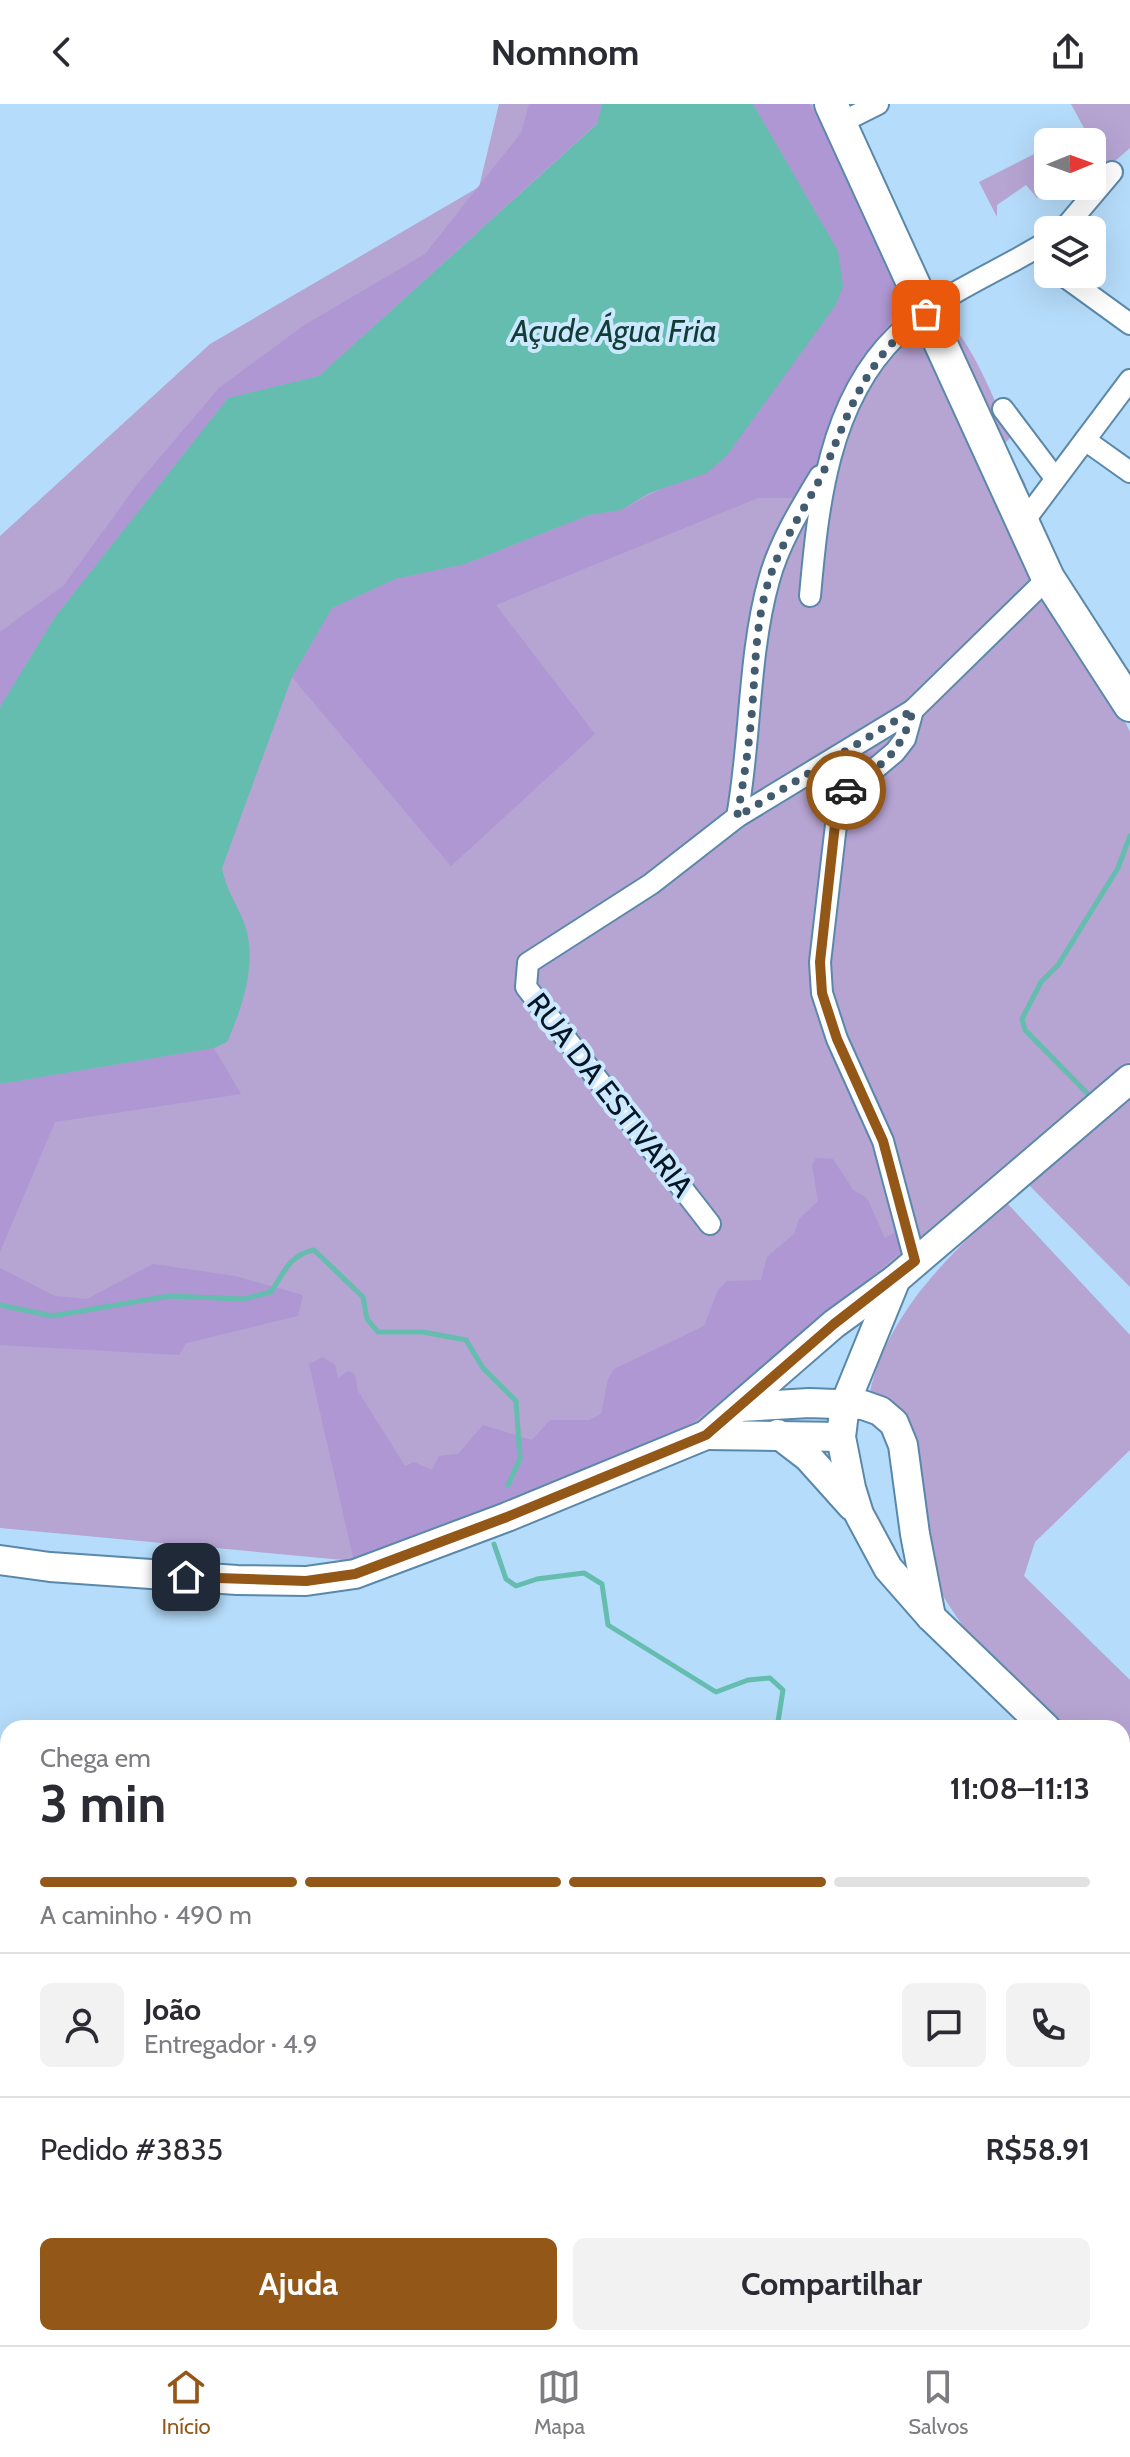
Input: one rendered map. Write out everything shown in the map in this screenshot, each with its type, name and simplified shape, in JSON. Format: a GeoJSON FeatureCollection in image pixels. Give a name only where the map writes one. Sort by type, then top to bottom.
{"type":"FeatureCollection","features":[{"type":"Feature","properties":{"kind":"main road"},"geometry":{"type":"LineString","coordinates":[[836,113],[1048,578],[1130,705]]}},
{"type":"Feature","properties":{"kind":"main road"},"geometry":{"type":"LineString","coordinates":[[0,1560],[80,1570],[306,1581],[355,1574],[496,1521],[706,1435],[834,1324],[905,1270],[1130,1079]]}},
{"type":"Feature","properties":{"kind":"main road"},"geometry":{"type":"LineString","coordinates":[[859,1514],[841,1437],[845,1404],[905,1270]]}},
{"type":"Feature","properties":{"kind":"main road"},"geometry":{"type":"LineString","coordinates":[[741,1407],[845,1404],[880,1411],[901,1434],[918,1554],[931,1617]]}},
{"type":"Feature","properties":{"kind":"main road"},"geometry":{"type":"LineString","coordinates":[[778,1434],[808,1457],[859,1514],[888,1568],[931,1617],[1038,1720]]}},
{"type":"Feature","properties":{"kind":"main road"},"geometry":{"type":"LineString","coordinates":[[706,1435],[841,1437]]}},
{"type":"Feature","properties":{"kind":"street"},"geometry":{"type":"LineString","coordinates":[[836,113],[878,104]]}},
{"type":"Feature","properties":{"kind":"street"},"geometry":{"type":"LineString","coordinates":[[1075,216],[1112,172]]}},
{"type":"Feature","properties":{"kind":"street"},"geometry":{"type":"LineString","coordinates":[[810,596],[816,520],[829,460],[845,415],[881,353],[899,333],[926,314],[1034,249]]}},
{"type":"Feature","properties":{"kind":"street"},"geometry":{"type":"LineString","coordinates":[[1080,288],[1130,324]]}},
{"type":"Feature","properties":{"kind":"street"},"geometry":{"type":"LineString","coordinates":[[1022,524],[1130,380]]}},
{"type":"Feature","properties":{"kind":"street"},"geometry":{"type":"LineString","coordinates":[[1003,409],[1055,478]]}},
{"type":"Feature","properties":{"kind":"street"},"geometry":{"type":"LineString","coordinates":[[1085,440],[1130,472]]}},
{"type":"Feature","properties":{"kind":"street"},"geometry":{"type":"LineString","coordinates":[[737,817],[749,744],[756,653],[769,579],[783,543],[829,460]]}},
{"type":"Feature","properties":{"kind":"street"},"geometry":{"type":"LineString","coordinates":[[737,817],[913,710],[1048,578]]}},
{"type":"Feature","properties":{"kind":"street"},"geometry":{"type":"LineString","coordinates":[[905,1270],[883,1141],[826,1009],[820,962],[839,799],[895,752],[905,739],[913,710]]}},
{"type":"Feature","properties":{"kind":"street","name":"RUA DA ESTIVARIA"},"geometry":{"type":"LineString","coordinates":[[710,1224],[526,987],[528,963],[651,884],[737,817]]}},
{"type":"Feature","properties":{"kind":"shaded area"},"geometry":{"type":"Polygon","coordinates":[[[499,104],[812,104],[926,314],[1130,732],[1130,1062],[1001,1186],[681,1434],[354,1561],[0,1528],[0,536],[210,344],[479,187],[499,104]]]}},
{"type":"Feature","properties":{"kind":"shaded area"},"geometry":{"type":"Polygon","coordinates":[[[529,104],[602,104],[597,123],[319,376],[228,398],[55,617],[0,707],[0,632],[64,585],[139,482],[219,388],[303,326],[425,254],[521,133],[529,104]]]}},
{"type":"Feature","properties":{"kind":"shaded area"},"geometry":{"type":"Polygon","coordinates":[[[753,104],[809,104],[825,130],[897,291],[895,313],[855,376],[804,498],[758,498],[496,605],[595,734],[451,866],[292,677],[332,608],[395,579],[465,564],[589,515],[621,510],[665,487],[838,251],[753,104]]]}},
{"type":"Feature","properties":{"kind":"shaded area"},"geometry":{"type":"Polygon","coordinates":[[[1071,104],[1130,104],[1130,148],[1106,169],[1106,128],[1084,128],[1071,104]]]}},
{"type":"Feature","properties":{"kind":"shaded area"},"geometry":{"type":"Polygon","coordinates":[[[1034,154],[1034,194],[1026,185],[997,205],[997,217],[979,182],[1034,154]]]}},
{"type":"Feature","properties":{"kind":"shaded area"},"geometry":{"type":"Polygon","coordinates":[[[944,319],[963,340],[991,392],[1010,438],[1004,444],[1026,485],[1020,488],[944,319]]]}},
{"type":"Feature","properties":{"kind":"shaded area"},"geometry":{"type":"Polygon","coordinates":[[[214,1048],[241,1094],[55,1122],[0,1252],[0,1084],[214,1048]]]}},
{"type":"Feature","properties":{"kind":"shaded area"},"geometry":{"type":"Polygon","coordinates":[[[1130,1091],[1130,1287],[1026,1182],[1130,1091]]]}},
{"type":"Feature","properties":{"kind":"shaded area"},"geometry":{"type":"Polygon","coordinates":[[[816,1158],[833,1159],[853,1190],[867,1198],[885,1238],[899,1230],[903,1250],[797,1341],[679,1433],[354,1561],[309,1364],[323,1357],[335,1365],[338,1378],[348,1371],[355,1374],[358,1391],[405,1466],[414,1462],[432,1470],[439,1456],[458,1454],[483,1425],[532,1440],[550,1420],[589,1420],[601,1414],[608,1379],[614,1369],[704,1326],[718,1290],[727,1281],[761,1280],[767,1257],[794,1234],[799,1219],[818,1201],[812,1165],[816,1158]]]}},
{"type":"Feature","properties":{"kind":"shaded area"},"geometry":{"type":"Polygon","coordinates":[[[1007,1203],[1130,1335],[1130,1450],[1035,1542],[1024,1576],[1130,1680],[1130,1720],[1054,1720],[970,1637],[939,1590],[894,1405],[870,1392],[891,1336],[906,1311],[964,1243],[1007,1203]]]}},
{"type":"Feature","properties":{"kind":"shaded area"},"geometry":{"type":"Polygon","coordinates":[[[153,1264],[235,1276],[303,1295],[298,1316],[186,1343],[179,1355],[0,1345],[0,1268],[55,1296],[87,1299],[153,1264]]]}},
{"type":"Feature","properties":{"kind":"water","name":"Açude Água Fria"},"geometry":{"type":"Polygon","coordinates":[[[602,104],[753,104],[838,251],[843,286],[835,306],[727,455],[707,473],[649,493],[621,510],[589,515],[465,564],[395,579],[332,608],[292,677],[222,868],[243,920],[250,950],[243,998],[227,1042],[214,1048],[0,1084],[0,707],[55,617],[228,398],[319,376],[597,124],[602,104]]]}},
{"type":"Feature","properties":{"kind":"waterway"},"geometry":{"type":"LineString","coordinates":[[1087,1093],[1025,1030],[1022,1019],[1041,982],[1058,965],[1118,868],[1130,836]]}},
{"type":"Feature","properties":{"kind":"waterway"},"geometry":{"type":"LineString","coordinates":[[0,1305],[52,1316],[169,1296],[243,1299],[271,1292],[293,1260],[314,1250],[363,1297],[367,1319],[378,1332],[423,1332],[466,1340],[483,1368],[516,1401],[520,1459],[508,1485]]}},
{"type":"Feature","properties":{"kind":"waterway"},"geometry":{"type":"LineString","coordinates":[[494,1544],[506,1579],[516,1586],[537,1579],[584,1573],[602,1584],[608,1625],[716,1692],[748,1680],[770,1678],[783,1690],[778,1720]]}},
{"type":"Feature","properties":{"kind":"way so far"},"geometry":{"type":"LineString","coordinates":[[846,790],[895,752],[905,739],[913,710],[737,817],[746,770],[760,624],[769,579],[783,543],[829,460],[845,415],[881,353],[899,333],[926,314]]}},
{"type":"Feature","properties":{"kind":"route"},"geometry":{"type":"LineString","coordinates":[[186,1577],[306,1581],[355,1574],[507,1517],[706,1435],[834,1324],[896,1279],[915,1261],[883,1141],[837,1039],[822,993],[820,962],[837,806],[846,790]]}}]}
